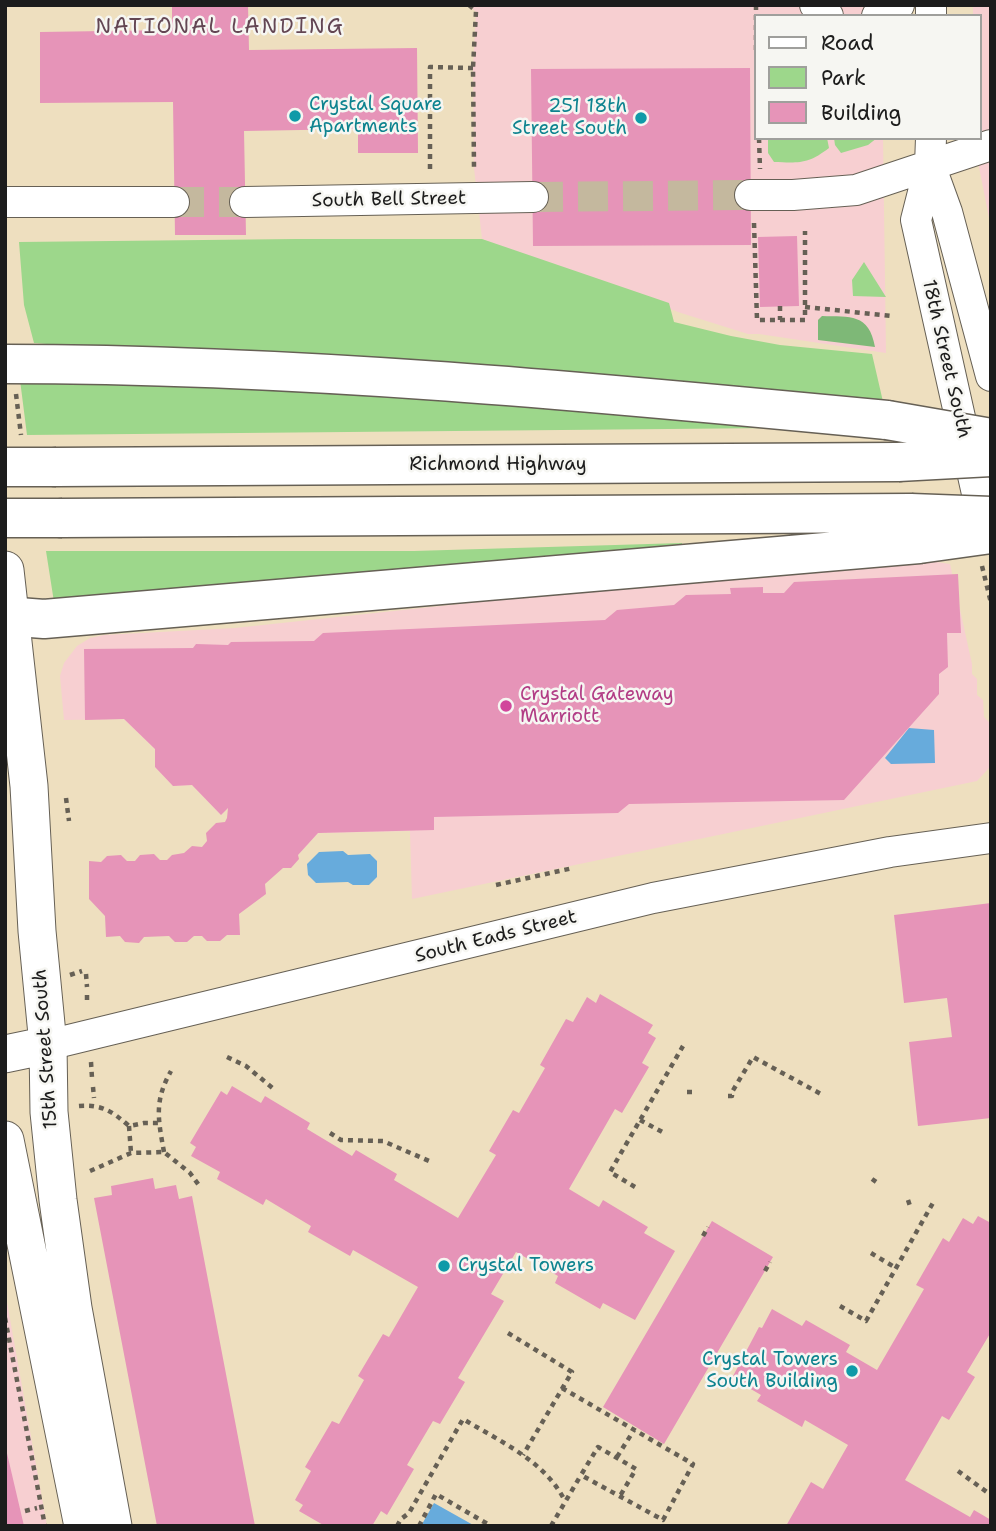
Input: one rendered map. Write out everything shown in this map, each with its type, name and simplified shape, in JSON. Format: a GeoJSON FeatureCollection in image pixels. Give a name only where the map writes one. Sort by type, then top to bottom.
{"type":"FeatureCollection","features":[{"type":"Feature","properties":{"kind":"highway"},"geometry":{"type":"LineString","coordinates":[[11,379],[242,368],[653,399],[887,420],[991,438]]}},
{"type":"Feature","properties":{"kind":"highway","name":"Richmond Highway"},"geometry":{"type":"LineString","coordinates":[[13,451],[56,467],[898,462],[991,457]]}},
{"type":"Feature","properties":{"kind":"highway"},"geometry":{"type":"LineString","coordinates":[[8,616],[44,619],[915,528],[991,516]]}},
{"type":"Feature","properties":{"kind":"highway"},"geometry":{"type":"LineString","coordinates":[[5,518],[915,528],[991,534]]}},
{"type":"Feature","properties":{"kind":"main road","name":"15th Street South"},"geometry":{"type":"LineString","coordinates":[[5,570],[8,616],[30,786],[37,931],[48,1045],[49,1112],[65,1254],[113,1526]]}},
{"type":"Feature","properties":{"kind":"main road","name":"South Eads Street"},"geometry":{"type":"LineString","coordinates":[[5,1054],[48,1045]]}},
{"type":"Feature","properties":{"kind":"main road"},"geometry":{"type":"LineString","coordinates":[[5,1140],[83,1526]]}},
{"type":"Feature","properties":{"kind":"street"},"geometry":{"type":"LineString","coordinates":[[881,14],[899,5]]}},
{"type":"Feature","properties":{"kind":"street"},"geometry":{"type":"LineString","coordinates":[[755,196],[856,190],[931,152],[991,145]]}},
{"type":"Feature","properties":{"kind":"street","name":"18th Street South"},"geometry":{"type":"LineString","coordinates":[[931,152],[991,376]]}},
{"type":"Feature","properties":{"kind":"street","name":"18th Street South"},"geometry":{"type":"LineString","coordinates":[[931,152],[916,220],[991,553]]}},
{"type":"Feature","properties":{"kind":"street","name":"South Bell Street"},"geometry":{"type":"LineString","coordinates":[[245,202],[533,197]]}},
{"type":"Feature","properties":{"kind":"street"},"geometry":{"type":"LineString","coordinates":[[5,202],[174,202]]}},
{"type":"Feature","properties":{"kind":"street","name":"South Eads Street"},"geometry":{"type":"LineString","coordinates":[[48,1045],[653,898],[890,852],[991,838]]}},
{"type":"Feature","properties":{"kind":"path"},"geometry":{"type":"LineString","coordinates":[[469,5],[476,12],[472,68],[474,168]]}},
{"type":"Feature","properties":{"kind":"path"},"geometry":{"type":"LineString","coordinates":[[430,169],[430,67],[472,68]]}},
{"type":"Feature","properties":{"kind":"path"},"geometry":{"type":"LineString","coordinates":[[759,140],[755,196],[757,320],[806,320],[804,231]]}},
{"type":"Feature","properties":{"kind":"path"},"geometry":{"type":"LineString","coordinates":[[779,306],[780,320]]}},
{"type":"Feature","properties":{"kind":"path"},"geometry":{"type":"LineString","coordinates":[[805,307],[892,316]]}},
{"type":"Feature","properties":{"kind":"path"},"geometry":{"type":"LineString","coordinates":[[11,379],[13,451]]}},
{"type":"Feature","properties":{"kind":"path"},"geometry":{"type":"LineString","coordinates":[[66,798],[69,821]]}},
{"type":"Feature","properties":{"kind":"path"},"geometry":{"type":"LineString","coordinates":[[496,885],[573,868]]}},
{"type":"Feature","properties":{"kind":"path"},"geometry":{"type":"LineString","coordinates":[[70,975],[84,973],[87,987]]}},
{"type":"Feature","properties":{"kind":"path"},"geometry":{"type":"LineString","coordinates":[[87,995],[87,1004]]}},
{"type":"Feature","properties":{"kind":"path"},"geometry":{"type":"LineString","coordinates":[[635,1186],[610,1171],[683,1046]]}},
{"type":"Feature","properties":{"kind":"path"},"geometry":{"type":"LineString","coordinates":[[226,1057],[246,1066],[275,1090]]}},
{"type":"Feature","properties":{"kind":"path"},"geometry":{"type":"LineString","coordinates":[[728,1096],[732,1096],[753,1057],[821,1094]]}},
{"type":"Feature","properties":{"kind":"path"},"geometry":{"type":"LineString","coordinates":[[91,1060],[92,1078]]}},
{"type":"Feature","properties":{"kind":"path"},"geometry":{"type":"LineString","coordinates":[[171,1071],[158,1101],[158,1123],[164,1152],[190,1173],[201,1188]]}},
{"type":"Feature","properties":{"kind":"path"},"geometry":{"type":"LineString","coordinates":[[93,1087],[94,1097]]}},
{"type":"Feature","properties":{"kind":"path"},"geometry":{"type":"LineString","coordinates":[[79,1106],[94,1104],[111,1110],[129,1126],[131,1153]]}},
{"type":"Feature","properties":{"kind":"path"},"geometry":{"type":"LineString","coordinates":[[640,1120],[666,1134]]}},
{"type":"Feature","properties":{"kind":"path"},"geometry":{"type":"LineString","coordinates":[[129,1126],[158,1123]]}},
{"type":"Feature","properties":{"kind":"path"},"geometry":{"type":"LineString","coordinates":[[330,1133],[341,1140],[383,1141],[429,1161]]}},
{"type":"Feature","properties":{"kind":"path"},"geometry":{"type":"LineString","coordinates":[[90,1171],[131,1153],[164,1152]]}},
{"type":"Feature","properties":{"kind":"path"},"geometry":{"type":"LineString","coordinates":[[872,1179],[879,1184]]}},
{"type":"Feature","properties":{"kind":"path"},"geometry":{"type":"LineString","coordinates":[[840,1306],[866,1321],[934,1201]]}},
{"type":"Feature","properties":{"kind":"path"},"geometry":{"type":"LineString","coordinates":[[703,1236],[708,1227]]}},
{"type":"Feature","properties":{"kind":"path"},"geometry":{"type":"LineString","coordinates":[[871,1253],[896,1268]]}},
{"type":"Feature","properties":{"kind":"path"},"geometry":{"type":"LineString","coordinates":[[765,1271],[770,1262]]}},
{"type":"Feature","properties":{"kind":"path"},"geometry":{"type":"LineString","coordinates":[[5,1318],[45,1526]]}},
{"type":"Feature","properties":{"kind":"path"},"geometry":{"type":"LineString","coordinates":[[508,1333],[572,1372],[523,1455]]}},
{"type":"Feature","properties":{"kind":"path"},"geometry":{"type":"LineString","coordinates":[[562,1388],[693,1464],[663,1520],[581,1475]]}},
{"type":"Feature","properties":{"kind":"path"},"geometry":{"type":"LineString","coordinates":[[397,1526],[409,1513],[463,1419],[523,1455],[544,1472],[565,1501]]}},
{"type":"Feature","properties":{"kind":"path"},"geometry":{"type":"LineString","coordinates":[[617,1457],[634,1430]]}},
{"type":"Feature","properties":{"kind":"path"},"geometry":{"type":"LineString","coordinates":[[551,1526],[598,1447],[636,1469],[620,1496]]}},
{"type":"Feature","properties":{"kind":"path"},"geometry":{"type":"LineString","coordinates":[[958,1471],[991,1495]]}},
{"type":"Feature","properties":{"kind":"path"},"geometry":{"type":"LineString","coordinates":[[419,1526],[436,1494],[491,1526]]}},
{"type":"Feature","properties":{"kind":"path"},"geometry":{"type":"LineString","coordinates":[[25,1511],[37,1508]]}},
{"type":"Feature","properties":{"kind":"shaded area"},"geometry":{"type":"Polygon","coordinates":[[[469,5],[881,5],[881,14],[754,14],[754,140],[883,140],[886,353],[748,334],[681,313],[482,239],[474,168],[473,68],[476,12],[469,5]]]}},
{"type":"Feature","properties":{"kind":"shaded area"},"geometry":{"type":"Polygon","coordinates":[[[973,5],[991,5],[991,228],[976,152],[979,140],[982,140],[982,14],[973,14],[973,5]]]}},
{"type":"Feature","properties":{"kind":"shaded area","name":"Crystal Gateway Marriott"},"geometry":{"type":"Polygon","coordinates":[[[923,560],[950,564],[972,674],[977,679],[977,695],[983,700],[984,717],[989,722],[989,768],[977,781],[412,899],[410,831],[318,833],[298,855],[234,802],[221,815],[192,785],[173,786],[155,767],[155,749],[124,719],[64,720],[60,676],[64,663],[77,646],[90,638],[104,635],[235,628],[702,578],[923,560]]]}},
{"type":"Feature","properties":{"kind":"shaded area"},"geometry":{"type":"Polygon","coordinates":[[[5,1291],[47,1526],[5,1526],[5,1291]]]}},
{"type":"Feature","properties":{"kind":"green space"},"geometry":{"type":"Polygon","coordinates":[[[768,140],[827,140],[829,148],[815,157],[791,162],[774,162],[768,153],[768,140]]]}},
{"type":"Feature","properties":{"kind":"green space"},"geometry":{"type":"Polygon","coordinates":[[[834,140],[874,140],[868,145],[841,153],[834,140]]]}},
{"type":"Feature","properties":{"kind":"green space"},"geometry":{"type":"Polygon","coordinates":[[[482,239],[669,303],[674,322],[780,345],[872,354],[884,406],[235,349],[84,347],[34,343],[24,305],[19,242],[482,239]]]}},
{"type":"Feature","properties":{"kind":"green space"},"geometry":{"type":"Polygon","coordinates":[[[864,262],[886,297],[853,296],[852,280],[864,262]]]}},
{"type":"Feature","properties":{"kind":"green space"},"geometry":{"type":"Polygon","coordinates":[[[822,316],[857,319],[868,328],[875,347],[818,340],[818,320],[822,316]]]}},
{"type":"Feature","properties":{"kind":"green space"},"geometry":{"type":"Polygon","coordinates":[[[20,380],[424,391],[775,428],[27,435],[20,380]]]}},
{"type":"Feature","properties":{"kind":"green space"},"geometry":{"type":"Polygon","coordinates":[[[682,543],[683,552],[54,602],[46,551],[414,551],[682,543]]]}},
{"type":"Feature","properties":{"kind":"water"},"geometry":{"type":"Polygon","coordinates":[[[909,728],[934,730],[935,763],[891,764],[885,758],[909,728]]]}},
{"type":"Feature","properties":{"kind":"water"},"geometry":{"type":"Polygon","coordinates":[[[343,851],[348,855],[370,854],[377,861],[377,877],[369,885],[353,885],[348,882],[316,883],[308,875],[307,864],[319,852],[343,851]]]}},
{"type":"Feature","properties":{"kind":"water"},"geometry":{"type":"Polygon","coordinates":[[[434,1503],[475,1526],[421,1526],[434,1503]]]}},
{"type":"Feature","properties":{"kind":"building","name":"Crystal Square Apartments"},"geometry":{"type":"Polygon","coordinates":[[[172,5],[248,5],[249,50],[417,48],[418,153],[358,153],[358,129],[244,131],[246,235],[175,235],[173,102],[40,103],[40,32],[172,30],[172,5]]]}},
{"type":"Feature","properties":{"kind":"building","name":"251 18th Street South"},"geometry":{"type":"Polygon","coordinates":[[[750,68],[751,245],[533,246],[531,69],[750,68]]]}},
{"type":"Feature","properties":{"kind":"building"},"geometry":{"type":"Polygon","coordinates":[[[797,236],[799,306],[760,307],[758,237],[797,236]]]}},
{"type":"Feature","properties":{"kind":"building","name":"Crystal Gateway Marriott"},"geometry":{"type":"Polygon","coordinates":[[[958,574],[961,633],[947,633],[948,667],[939,674],[939,694],[844,800],[629,804],[618,813],[434,817],[434,830],[318,833],[298,855],[299,859],[291,868],[283,868],[265,884],[266,894],[239,914],[240,935],[227,935],[220,941],[207,941],[202,936],[194,936],[187,942],[175,942],[169,936],[144,937],[139,943],[125,942],[120,936],[106,937],[105,916],[89,899],[89,861],[101,862],[107,856],[121,855],[127,861],[135,861],[140,855],[154,854],[160,860],[167,860],[172,855],[184,853],[192,846],[202,847],[207,841],[206,833],[216,823],[225,822],[228,808],[221,815],[192,785],[173,786],[155,767],[155,749],[124,719],[85,720],[84,649],[193,648],[196,644],[314,641],[323,633],[605,620],[617,610],[674,605],[686,595],[731,594],[730,588],[763,587],[763,593],[784,593],[794,582],[958,574]]]}},
{"type":"Feature","properties":{"kind":"building"},"geometry":{"type":"Polygon","coordinates":[[[991,903],[991,1118],[918,1126],[909,1042],[952,1037],[947,998],[904,1003],[894,915],[991,903]]]}},
{"type":"Feature","properties":{"kind":"building","name":"Crystal Towers"},"geometry":{"type":"Polygon","coordinates":[[[600,994],[653,1025],[648,1033],[656,1038],[642,1063],[649,1067],[622,1113],[615,1109],[569,1189],[599,1207],[603,1200],[648,1227],[644,1233],[675,1251],[635,1320],[603,1303],[600,1309],[555,1283],[558,1276],[516,1252],[491,1294],[504,1301],[458,1378],[465,1382],[440,1424],[433,1421],[407,1465],[414,1469],[387,1515],[381,1511],[372,1526],[325,1526],[299,1511],[303,1505],[295,1500],[311,1471],[305,1467],[332,1421],[339,1424],[364,1380],[358,1376],[383,1334],[389,1337],[418,1287],[353,1250],[350,1256],[308,1232],[311,1226],[266,1199],[263,1205],[217,1179],[220,1172],[191,1156],[196,1147],[190,1143],[221,1091],[227,1095],[232,1086],[261,1103],[265,1096],[310,1123],[307,1129],[352,1156],[356,1150],[397,1174],[394,1180],[458,1218],[496,1155],[489,1151],[513,1110],[519,1113],[545,1068],[540,1065],[566,1019],[573,1022],[587,997],[596,1003],[600,994]]]}},
{"type":"Feature","properties":{"kind":"building"},"geometry":{"type":"Polygon","coordinates":[[[153,1178],[155,1189],[176,1185],[179,1199],[192,1196],[255,1526],[157,1526],[94,1198],[112,1195],[111,1186],[153,1178]]]}},
{"type":"Feature","properties":{"kind":"building","name":"Crystal Towers South Building"},"geometry":{"type":"Polygon","coordinates":[[[978,1216],[991,1223],[991,1332],[967,1372],[975,1377],[949,1420],[942,1416],[905,1480],[970,1517],[974,1510],[991,1520],[991,1526],[786,1526],[811,1482],[823,1489],[848,1445],[805,1420],[802,1427],[757,1401],[761,1395],[732,1378],[759,1327],[762,1328],[772,1309],[802,1326],[806,1320],[850,1345],[846,1352],[877,1370],[924,1289],[916,1285],[943,1238],[949,1242],[963,1218],[973,1224],[978,1216]]]}},
{"type":"Feature","properties":{"kind":"building"},"geometry":{"type":"Polygon","coordinates":[[[712,1221],[773,1257],[664,1444],[603,1407],[712,1221]]]}},
{"type":"Feature","properties":{"kind":"building"},"geometry":{"type":"Polygon","coordinates":[[[6,1449],[24,1526],[5,1526],[6,1449]]]}},
{"type":"Feature","properties":{"kind":"tunnel"},"geometry":{"type":"LineString","coordinates":[[533,197],[750,195]]}},
{"type":"Feature","properties":{"kind":"tunnel"},"geometry":{"type":"LineString","coordinates":[[174,202],[245,202]]}},
{"type":"Feature","properties":{"kind":"place","name":"Crystal Square Apartments"},"geometry":{"type":"Point","coordinates":[295,116]}},
{"type":"Feature","properties":{"kind":"place","name":"251 18th Street South"},"geometry":{"type":"Point","coordinates":[641,118]}},
{"type":"Feature","properties":{"kind":"place","name":"Crystal Gateway Marriott"},"geometry":{"type":"Point","coordinates":[506,706]}},
{"type":"Feature","properties":{"kind":"place","name":"Crystal Towers"},"geometry":{"type":"Point","coordinates":[444,1266]}},
{"type":"Feature","properties":{"kind":"place","name":"Crystal Towers South Building"},"geometry":{"type":"Point","coordinates":[852,1371]}},
{"type":"Feature","properties":{"kind":"district","name":"NATIONAL LANDING"},"geometry":{"type":"Point","coordinates":[220,28]}}]}
